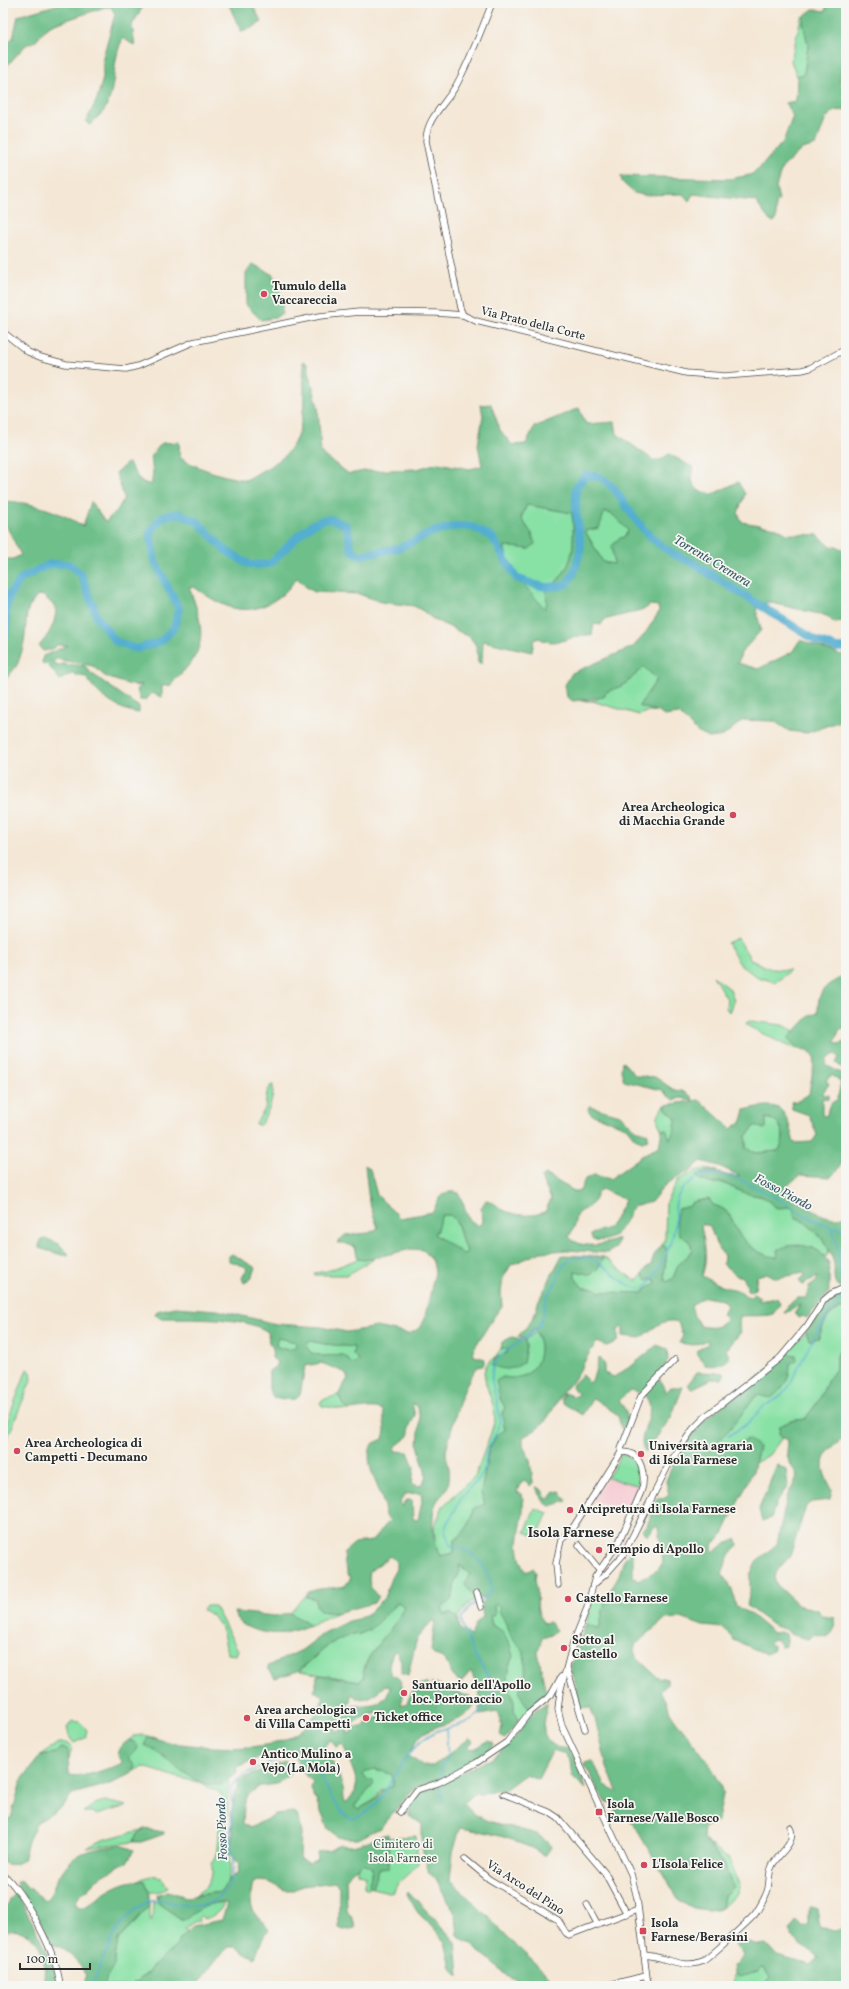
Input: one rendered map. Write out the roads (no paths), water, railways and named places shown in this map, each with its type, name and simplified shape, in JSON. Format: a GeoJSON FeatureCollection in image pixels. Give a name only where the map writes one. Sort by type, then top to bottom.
{"type":"FeatureCollection","features":[{"type":"Feature","properties":{"kind":"street","name":"Via Prato della Corte"},"geometry":{"type":"LineString","coordinates":[[492,3],[459,82],[431,119],[426,130],[426,141],[460,308],[463,315],[476,321],[686,373],[725,376],[810,368],[846,349]]}},
{"type":"Feature","properties":{"kind":"street"},"geometry":{"type":"LineString","coordinates":[[3,332],[28,352],[40,357],[74,365],[126,369],[138,366],[193,342],[320,316],[359,312],[436,313],[463,315]]}},
{"type":"Feature","properties":{"kind":"street"},"geometry":{"type":"LineString","coordinates":[[593,1585],[606,1574],[623,1554],[670,1462],[690,1433],[706,1416],[780,1358],[807,1326],[824,1300],[846,1287]]}},
{"type":"Feature","properties":{"kind":"street"},"geometry":{"type":"LineString","coordinates":[[621,1449],[641,1396],[675,1360]]}},
{"type":"Feature","properties":{"kind":"street"},"geometry":{"type":"LineString","coordinates":[[558,1585],[556,1563],[561,1540],[572,1529],[620,1454],[627,1452],[634,1455],[643,1471],[644,1485],[619,1542],[599,1569],[593,1585],[587,1608],[573,1644],[559,1696],[559,1719],[628,1867],[636,1890],[648,1986]]}},
{"type":"Feature","properties":{"kind":"street"},"geometry":{"type":"LineString","coordinates":[[579,1545],[599,1569]]}},
{"type":"Feature","properties":{"kind":"street"},"geometry":{"type":"LineString","coordinates":[[478,1595],[481,1606]]}},
{"type":"Feature","properties":{"kind":"street"},"geometry":{"type":"LineString","coordinates":[[567,1670],[585,1729]]}},
{"type":"Feature","properties":{"kind":"street"},"geometry":{"type":"LineString","coordinates":[[400,1812],[417,1790],[446,1780],[476,1764],[507,1742],[528,1714],[551,1695],[563,1673],[567,1670]]}},
{"type":"Feature","properties":{"kind":"street"},"geometry":{"type":"LineString","coordinates":[[504,1794],[548,1812],[558,1818],[605,1873],[627,1914]]}},
{"type":"Feature","properties":{"kind":"street"},"geometry":{"type":"LineString","coordinates":[[644,1955],[656,1956],[674,1963],[702,1962],[709,1957],[754,1915],[768,1890],[772,1865],[791,1842],[793,1834],[790,1827]]}},
{"type":"Feature","properties":{"kind":"street","name":"Via Arco del Pino"},"geometry":{"type":"LineString","coordinates":[[465,1859],[489,1879],[558,1920],[568,1935],[574,1935],[638,1909]]}},
{"type":"Feature","properties":{"kind":"street"},"geometry":{"type":"LineString","coordinates":[[3,1874],[17,1888],[50,1948],[57,1968],[60,1986]]}},
{"type":"Feature","properties":{"kind":"street"},"geometry":{"type":"LineString","coordinates":[[587,1905],[598,1925]]}},
{"type":"Feature","properties":{"kind":"street"},"geometry":{"type":"LineString","coordinates":[[604,1986],[646,1976]]}},
{"type":"Feature","properties":{"kind":"street"},"geometry":{"type":"LineString","coordinates":[[637,1978],[637,1986]]}},
{"type":"Feature","properties":{"kind":"waterway","name":"Torrente Cremera"},"geometry":{"type":"LineString","coordinates":[[3,639],[6,632],[6,607],[11,592],[22,578],[50,564],[69,564],[81,574],[98,619],[115,641],[136,649],[160,642],[174,628],[179,609],[155,562],[150,532],[162,517],[178,513],[198,522],[225,550],[250,565],[270,564],[305,530],[321,520],[329,519],[347,526],[351,550],[361,555],[399,548],[435,531],[457,526],[472,527],[492,537],[516,578],[535,585],[547,587],[560,586],[567,584],[574,573],[581,547],[576,510],[576,487],[586,475],[599,477],[610,484],[641,527],[664,548],[691,562],[817,641],[836,648],[846,648]]}},
{"type":"Feature","properties":{"kind":"waterway","name":"Fosso Piordo"},"geometry":{"type":"LineString","coordinates":[[480,1601],[491,1592],[490,1580],[487,1573],[475,1557],[462,1549],[451,1547],[445,1532],[446,1526],[461,1498],[478,1481],[482,1474],[485,1467],[487,1452],[497,1432],[500,1419],[492,1382],[492,1370],[494,1365],[504,1353],[528,1336],[539,1325],[543,1316],[548,1293],[555,1284],[565,1264],[571,1260],[582,1257],[591,1259],[599,1263],[623,1282],[633,1287],[643,1289],[659,1268],[670,1243],[675,1226],[675,1209],[677,1199],[681,1191],[688,1183],[705,1175],[719,1175],[735,1178],[751,1184],[806,1216],[821,1223],[846,1230]]}},
{"type":"Feature","properties":{"kind":"waterway"},"geometry":{"type":"LineString","coordinates":[[831,1226],[836,1240],[843,1287]]}},
{"type":"Feature","properties":{"kind":"waterway"},"geometry":{"type":"LineString","coordinates":[[728,1436],[747,1424],[764,1406],[777,1399],[788,1388],[811,1343],[830,1311],[844,1297],[844,1290]]}},
{"type":"Feature","properties":{"kind":"waterway","name":"Fosso Piordo"},"geometry":{"type":"LineString","coordinates":[[92,1986],[112,1938],[127,1917],[137,1908],[153,1900],[188,1906],[201,1905],[215,1900],[226,1891],[232,1877],[233,1869],[230,1836],[233,1815],[231,1787],[241,1777],[264,1765],[284,1758],[297,1756],[306,1759],[314,1766],[344,1814],[352,1819],[370,1810],[377,1803],[404,1761],[422,1741],[439,1730],[467,1722],[481,1712],[494,1692],[495,1687],[472,1651],[461,1620],[469,1607],[477,1603]]}},
{"type":"Feature","properties":{"kind":"waterway"},"geometry":{"type":"LineString","coordinates":[[441,1779],[441,1767],[448,1758],[446,1729]]}},
{"type":"Feature","properties":{"kind":"waterway"},"geometry":{"type":"LineString","coordinates":[[441,1782],[442,1802]]}},
{"type":"Feature","properties":{"kind":"place","name":"Tumulo della Vaccareccia"},"geometry":{"type":"Point","coordinates":[264,294]}},
{"type":"Feature","properties":{"kind":"place","name":"Area Archeologica di Macchia Grande"},"geometry":{"type":"Point","coordinates":[733,815]}},
{"type":"Feature","properties":{"kind":"place","name":"Area Archeologica di Campetti - Decumano"},"geometry":{"type":"Point","coordinates":[17,1451]}},
{"type":"Feature","properties":{"kind":"place","name":"Università agraria di Isola Farnese"},"geometry":{"type":"Point","coordinates":[641,1454]}},
{"type":"Feature","properties":{"kind":"place","name":"Arcipretura di Isola Farnese"},"geometry":{"type":"Point","coordinates":[570,1510]}},
{"type":"Feature","properties":{"kind":"place","name":"Tempio di Apollo"},"geometry":{"type":"Point","coordinates":[599,1550]}},
{"type":"Feature","properties":{"kind":"place","name":"Castello Farnese"},"geometry":{"type":"Point","coordinates":[568,1599]}},
{"type":"Feature","properties":{"kind":"place","name":"Sotto al Castello"},"geometry":{"type":"Point","coordinates":[564,1648]}},
{"type":"Feature","properties":{"kind":"place","name":"Santuario dell'Apollo loc. Portonaccio"},"geometry":{"type":"Point","coordinates":[404,1693]}},
{"type":"Feature","properties":{"kind":"place","name":"Area archeologica di Villa Campetti"},"geometry":{"type":"Point","coordinates":[247,1718]}},
{"type":"Feature","properties":{"kind":"place","name":"Ticket office"},"geometry":{"type":"Point","coordinates":[366,1718]}},
{"type":"Feature","properties":{"kind":"place","name":"Antico Mulino a Vejo (La Mola)"},"geometry":{"type":"Point","coordinates":[253,1762]}},
{"type":"Feature","properties":{"kind":"place","name":"Isola Farnese/Valle Bosco"},"geometry":{"type":"Point","coordinates":[599,1812]}},
{"type":"Feature","properties":{"kind":"place","name":"L'Isola Felice"},"geometry":{"type":"Point","coordinates":[644,1865]}},
{"type":"Feature","properties":{"kind":"place","name":"Isola Farnese/Berasini"},"geometry":{"type":"Point","coordinates":[643,1931]}},
{"type":"Feature","properties":{"kind":"district","name":"Isola Farnese"},"geometry":{"type":"Point","coordinates":[571,1533]}},
{"type":"Feature","properties":{"kind":"park label","name":"Cimitero di Isola Farnese"},"geometry":{"type":"Point","coordinates":[403,1852]}}]}
